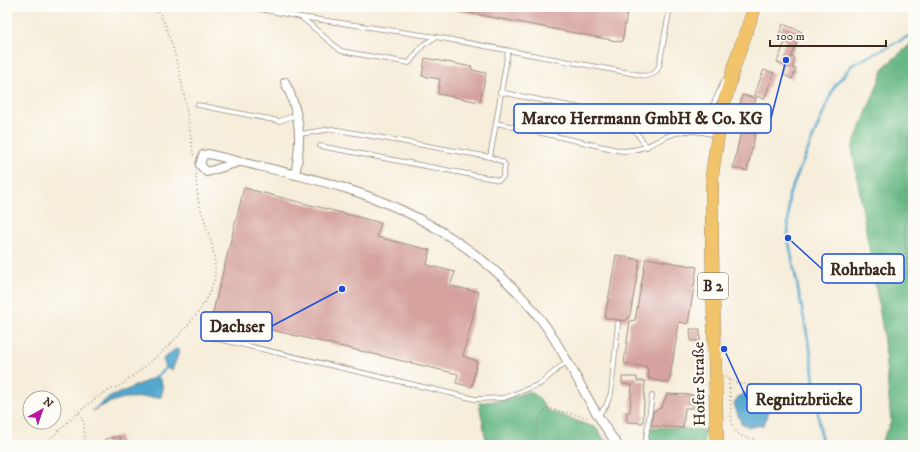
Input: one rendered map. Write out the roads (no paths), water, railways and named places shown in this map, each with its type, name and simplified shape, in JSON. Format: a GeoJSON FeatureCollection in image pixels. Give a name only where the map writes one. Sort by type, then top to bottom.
{"type":"FeatureCollection","features":[{"type":"Feature","properties":{"kind":"main road","name":"B 2"},"geometry":{"type":"LineString","coordinates":[[717,135],[735,63],[755,7]]}},
{"type":"Feature","properties":{"kind":"main road","name":"Hofer Straße"},"geometry":{"type":"LineString","coordinates":[[716,445],[711,202],[717,135]]}},
{"type":"Feature","properties":{"kind":"street"},"geometry":{"type":"LineString","coordinates":[[285,82],[298,115],[300,134],[299,158],[295,175]]}},
{"type":"Feature","properties":{"kind":"street"},"geometry":{"type":"LineString","coordinates":[[239,162],[207,172],[200,164],[202,158],[206,154],[295,175],[345,188],[389,204],[419,218],[457,241],[491,268],[542,321],[567,360],[600,418],[618,445]]}},
{"type":"Feature","properties":{"kind":"lane"},"geometry":{"type":"LineString","coordinates":[[250,7],[301,17],[436,37],[642,76],[649,76],[655,73],[658,66],[670,7]]}},
{"type":"Feature","properties":{"kind":"lane"},"geometry":{"type":"LineString","coordinates":[[301,17],[340,51],[409,63],[423,45],[436,37]]}},
{"type":"Feature","properties":{"kind":"lane"},"geometry":{"type":"LineString","coordinates":[[490,157],[508,51]]}},
{"type":"Feature","properties":{"kind":"lane"},"geometry":{"type":"LineString","coordinates":[[496,123],[622,151],[636,150],[647,147],[674,134],[686,131],[698,124],[710,112],[726,76],[735,63]]}},
{"type":"Feature","properties":{"kind":"lane"},"geometry":{"type":"LineString","coordinates":[[500,92],[625,117],[647,147]]}},
{"type":"Feature","properties":{"kind":"lane"},"geometry":{"type":"LineString","coordinates":[[198,105],[279,121],[298,115]]}},
{"type":"Feature","properties":{"kind":"lane"},"geometry":{"type":"LineString","coordinates":[[300,134],[332,129],[490,157],[503,162],[505,166],[503,178],[499,180],[320,146]]}},
{"type":"Feature","properties":{"kind":"lane"},"geometry":{"type":"LineString","coordinates":[[686,131],[717,135]]}},
{"type":"Feature","properties":{"kind":"lane"},"geometry":{"type":"LineString","coordinates":[[600,418],[611,394],[618,323]]}},
{"type":"Feature","properties":{"kind":"lane"},"geometry":{"type":"LineString","coordinates":[[214,338],[475,399],[504,398],[540,384],[567,360]]}},
{"type":"Feature","properties":{"kind":"lane"},"geometry":{"type":"LineString","coordinates":[[645,445],[652,396]]}},
{"type":"Feature","properties":{"kind":"water"},"geometry":{"type":"Polygon","coordinates":[[[178,349],[179,353],[172,370],[166,368],[163,359],[174,350],[178,349]]]}},
{"type":"Feature","properties":{"kind":"water"},"geometry":{"type":"Polygon","coordinates":[[[156,377],[161,380],[163,389],[161,397],[124,398],[92,411],[108,398],[156,377]]]}},
{"type":"Feature","properties":{"kind":"water"},"geometry":{"type":"Polygon","coordinates":[[[744,393],[757,395],[768,402],[767,418],[763,425],[749,427],[741,423],[734,404],[738,397],[744,393]]]}},
{"type":"Feature","properties":{"kind":"waterway"},"geometry":{"type":"LineString","coordinates":[[822,445],[810,349],[788,238],[789,195],[834,87],[852,65],[913,34]]}},
{"type":"Feature","properties":{"kind":"waterway"},"geometry":{"type":"LineString","coordinates":[[156,377],[166,368]]}},
{"type":"Feature","properties":{"kind":"place","name":"Marco Herrmann GmbH & Co. KG"},"geometry":{"type":"Point","coordinates":[786,60]}},
{"type":"Feature","properties":{"kind":"place","name":"Rohrbach"},"geometry":{"type":"Point","coordinates":[788,238]}},
{"type":"Feature","properties":{"kind":"place","name":"Dachser"},"geometry":{"type":"Point","coordinates":[342,289]}},
{"type":"Feature","properties":{"kind":"place","name":"Regnitzbrücke"},"geometry":{"type":"Point","coordinates":[724,349]}}]}
